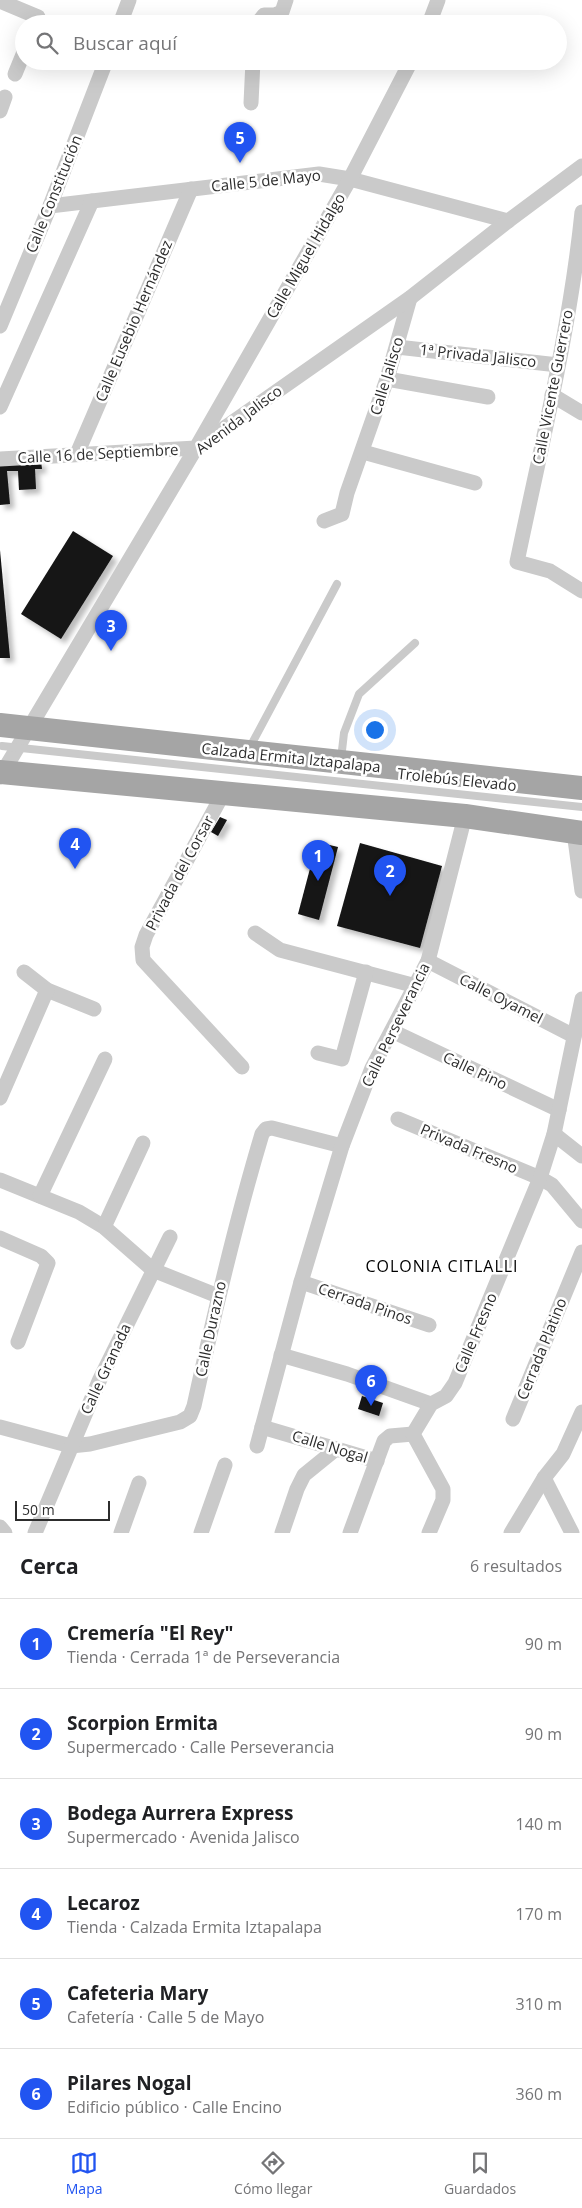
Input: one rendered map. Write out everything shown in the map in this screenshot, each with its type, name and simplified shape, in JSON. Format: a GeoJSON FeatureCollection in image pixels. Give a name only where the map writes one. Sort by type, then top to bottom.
{"type":"FeatureCollection","features":[{"type":"Feature","properties":{"kind":"main road","name":"Calzada Ermita Iztapalapa"},"geometry":{"type":"LineString","coordinates":[[0,740],[29,728],[582,788]]}},
{"type":"Feature","properties":{"kind":"main road"},"geometry":{"type":"LineString","coordinates":[[1,774],[224,792],[466,816],[578,833]]}},
{"type":"Feature","properties":{"kind":"street"},"geometry":{"type":"LineString","coordinates":[[123,15],[129,0]]}},
{"type":"Feature","properties":{"kind":"street"},"geometry":{"type":"LineString","coordinates":[[275,15],[282,12],[286,0]]}},
{"type":"Feature","properties":{"kind":"street"},"geometry":{"type":"LineString","coordinates":[[432,15],[438,0]]}},
{"type":"Feature","properties":{"kind":"street"},"geometry":{"type":"LineString","coordinates":[[0,1],[27,15]]}},
{"type":"Feature","properties":{"kind":"street"},"geometry":{"type":"LineString","coordinates":[[15,74],[17,70]]}},
{"type":"Feature","properties":{"kind":"street","name":"Calle Constitución"},"geometry":{"type":"LineString","coordinates":[[0,326],[50,206],[103,70]]}},
{"type":"Feature","properties":{"kind":"street"},"geometry":{"type":"LineString","coordinates":[[251,103],[253,70]]}},
{"type":"Feature","properties":{"kind":"street","name":"Calle Miguel Hidalgo"},"geometry":{"type":"LineString","coordinates":[[196,448],[350,179],[406,70]]}},
{"type":"Feature","properties":{"kind":"street","name":"Avenida Jalisco"},"geometry":{"type":"LineString","coordinates":[[1,774],[196,448],[410,298],[582,166]]}},
{"type":"Feature","properties":{"kind":"street","name":"Calle 5 de Mayo"},"geometry":{"type":"LineString","coordinates":[[50,206],[319,174],[350,179],[508,221]]}},
{"type":"Feature","properties":{"kind":"street","name":"Calle Eusebio Hernández"},"geometry":{"type":"LineString","coordinates":[[77,454],[191,189]]}},
{"type":"Feature","properties":{"kind":"street"},"geometry":{"type":"LineString","coordinates":[[0,406],[92,201]]}},
{"type":"Feature","properties":{"kind":"street","name":"Calle Vicente Guerrero"},"geometry":{"type":"LineString","coordinates":[[582,212],[580,256],[517,562],[550,571],[582,591]]}},
{"type":"Feature","properties":{"kind":"street","name":"Calle Jalisco"},"geometry":{"type":"LineString","coordinates":[[324,521],[342,514],[347,494],[388,379],[410,298]]}},
{"type":"Feature","properties":{"kind":"street","name":"1ª Privada Jalisco"},"geometry":{"type":"LineString","coordinates":[[398,347],[558,366]]}},
{"type":"Feature","properties":{"kind":"street"},"geometry":{"type":"LineString","coordinates":[[388,379],[488,397]]}},
{"type":"Feature","properties":{"kind":"street"},"geometry":{"type":"LineString","coordinates":[[552,395],[582,414]]}},
{"type":"Feature","properties":{"kind":"street","name":"Calle 16 de Septiembre"},"geometry":{"type":"LineString","coordinates":[[0,459],[196,448]]}},
{"type":"Feature","properties":{"kind":"street"},"geometry":{"type":"LineString","coordinates":[[363,452],[475,483]]}},
{"type":"Feature","properties":{"kind":"street","name":"Privada del Corsar"},"geometry":{"type":"LineString","coordinates":[[224,792],[146,935],[142,947],[143,960],[242,1067]]}},
{"type":"Feature","properties":{"kind":"street","name":"Calle Perseverancia"},"geometry":{"type":"LineString","coordinates":[[281,1355],[342,1146],[372,1068],[428,961],[466,816]]}},
{"type":"Feature","properties":{"kind":"street"},"geometry":{"type":"LineString","coordinates":[[578,833],[582,891]]}},
{"type":"Feature","properties":{"kind":"street"},"geometry":{"type":"LineString","coordinates":[[255,933],[280,950],[416,986]]}},
{"type":"Feature","properties":{"kind":"street","name":"Calle Oyamel"},"geometry":{"type":"LineString","coordinates":[[428,961],[574,1036]]}},
{"type":"Feature","properties":{"kind":"street"},"geometry":{"type":"LineString","coordinates":[[24,972],[47,990],[94,1009]]}},
{"type":"Feature","properties":{"kind":"street"},"geometry":{"type":"LineString","coordinates":[[318,1053],[342,1059],[366,972]]}},
{"type":"Feature","properties":{"kind":"street"},"geometry":{"type":"LineString","coordinates":[[0,1098],[47,990]]}},
{"type":"Feature","properties":{"kind":"street","name":"Calle Fresno"},"geometry":{"type":"LineString","coordinates":[[413,1434],[431,1404],[446,1396],[455,1383],[540,1178],[554,1134],[582,999]]}},
{"type":"Feature","properties":{"kind":"street","name":"Calle Pino"},"geometry":{"type":"LineString","coordinates":[[392,1031],[559,1110]]}},
{"type":"Feature","properties":{"kind":"street"},"geometry":{"type":"LineString","coordinates":[[40,1196],[105,1058]]}},
{"type":"Feature","properties":{"kind":"street","name":"Privada Fresno"},"geometry":{"type":"LineString","coordinates":[[398,1119],[540,1178],[552,1185],[582,1221]]}},
{"type":"Feature","properties":{"kind":"street","name":"Calle Durazno"},"geometry":{"type":"LineString","coordinates":[[0,1427],[72,1446],[90,1444],[180,1422],[190,1416],[194,1406],[241,1203],[262,1134],[266,1129],[272,1128],[342,1146]]}},
{"type":"Feature","properties":{"kind":"street"},"geometry":{"type":"LineString","coordinates":[[554,1134],[582,1156]]}},
{"type":"Feature","properties":{"kind":"street"},"geometry":{"type":"LineString","coordinates":[[104,1228],[143,1143]]}},
{"type":"Feature","properties":{"kind":"street"},"geometry":{"type":"LineString","coordinates":[[0,1180],[79,1212],[104,1228],[154,1270],[218,1296]]}},
{"type":"Feature","properties":{"kind":"street","name":"Calle Granada"},"geometry":{"type":"LineString","coordinates":[[35,1533],[100,1379],[170,1237]]}},
{"type":"Feature","properties":{"kind":"street"},"geometry":{"type":"LineString","coordinates":[[0,1238],[41,1256],[48,1263],[18,1342]]}},
{"type":"Feature","properties":{"kind":"street","name":"Cerrada Platino"},"geometry":{"type":"LineString","coordinates":[[513,1419],[582,1252]]}},
{"type":"Feature","properties":{"kind":"street","name":"Cerrada Pinos"},"geometry":{"type":"LineString","coordinates":[[301,1282],[429,1325]]}},
{"type":"Feature","properties":{"kind":"street"},"geometry":{"type":"LineString","coordinates":[[256,1446],[281,1355],[347,1374],[431,1404]]}},
{"type":"Feature","properties":{"kind":"street"},"geometry":{"type":"LineString","coordinates":[[511,1533],[544,1478],[563,1454],[582,1412]]}},
{"type":"Feature","properties":{"kind":"street","name":"Calle Nogal"},"geometry":{"type":"LineString","coordinates":[[262,1427],[377,1461],[384,1441],[390,1436],[413,1434]]}},
{"type":"Feature","properties":{"kind":"street"},"geometry":{"type":"LineString","coordinates":[[413,1434],[443,1490],[443,1500],[429,1533]]}},
{"type":"Feature","properties":{"kind":"street"},"geometry":{"type":"LineString","coordinates":[[282,1533],[297,1488],[304,1475],[336,1449]]}},
{"type":"Feature","properties":{"kind":"street"},"geometry":{"type":"LineString","coordinates":[[350,1533],[377,1461]]}},
{"type":"Feature","properties":{"kind":"street"},"geometry":{"type":"LineString","coordinates":[[201,1533],[225,1465]]}},
{"type":"Feature","properties":{"kind":"street"},"geometry":{"type":"LineString","coordinates":[[544,1478],[572,1533]]}},
{"type":"Feature","properties":{"kind":"street"},"geometry":{"type":"LineString","coordinates":[[121,1533],[139,1483]]}},
{"type":"Feature","properties":{"kind":"street"},"geometry":{"type":"LineString","coordinates":[[0,1527],[5,1533]]}},
{"type":"Feature","properties":{"kind":"lane"},"geometry":{"type":"LineString","coordinates":[[247,753],[337,584]]}},
{"type":"Feature","properties":{"kind":"lane"},"geometry":{"type":"LineString","coordinates":[[340,763],[344,733],[359,694],[415,643]]}},
{"type":"Feature","properties":{"kind":"lane","name":"Trolebús Elevado"},"geometry":{"type":"LineString","coordinates":[[0,740],[582,807]]}},
{"type":"Feature","properties":{"kind":"building"},"geometry":{"type":"Polygon","coordinates":[[[41,461],[42,469],[35,469],[36,489],[19,490],[18,471],[7,471],[10,504],[0,505],[0,464],[41,461]]]}},
{"type":"Feature","properties":{"kind":"building"},"geometry":{"type":"Polygon","coordinates":[[[73,531],[113,556],[61,639],[21,614],[73,531]]]}},
{"type":"Feature","properties":{"kind":"building"},"geometry":{"type":"Polygon","coordinates":[[[0,550],[10,658],[0,658],[0,550]]]}},
{"type":"Feature","properties":{"kind":"building"},"geometry":{"type":"Polygon","coordinates":[[[220,817],[227,820],[218,836],[211,832],[220,817]]]}},
{"type":"Feature","properties":{"kind":"building"},"geometry":{"type":"Polygon","coordinates":[[[317,842],[338,847],[319,920],[298,914],[317,842]]]}},
{"type":"Feature","properties":{"kind":"building"},"geometry":{"type":"Polygon","coordinates":[[[360,843],[442,866],[420,948],[337,926],[360,843]]]}},
{"type":"Feature","properties":{"kind":"building"},"geometry":{"type":"Polygon","coordinates":[[[362,1396],[383,1403],[379,1416],[358,1409],[362,1396]]]}},
{"type":"Feature","properties":{"kind":"place","name":"Cafeteria Mary"},"geometry":{"type":"Point","coordinates":[240,163]}},
{"type":"Feature","properties":{"kind":"place","name":"Bodega Aurrera Express"},"geometry":{"type":"Point","coordinates":[111,651]}},
{"type":"Feature","properties":{"kind":"place","name":"Lecaroz"},"geometry":{"type":"Point","coordinates":[75,869]}},
{"type":"Feature","properties":{"kind":"place","name":"Cremería \"El Rey\""},"geometry":{"type":"Point","coordinates":[318,881]}},
{"type":"Feature","properties":{"kind":"place","name":"Scorpion Ermita"},"geometry":{"type":"Point","coordinates":[390,896]}},
{"type":"Feature","properties":{"kind":"place","name":"Pilares Nogal"},"geometry":{"type":"Point","coordinates":[371,1406]}},
{"type":"Feature","properties":{"kind":"district","name":"COLONIA CITLALLI"},"geometry":{"type":"Point","coordinates":[442,1266]}}]}
